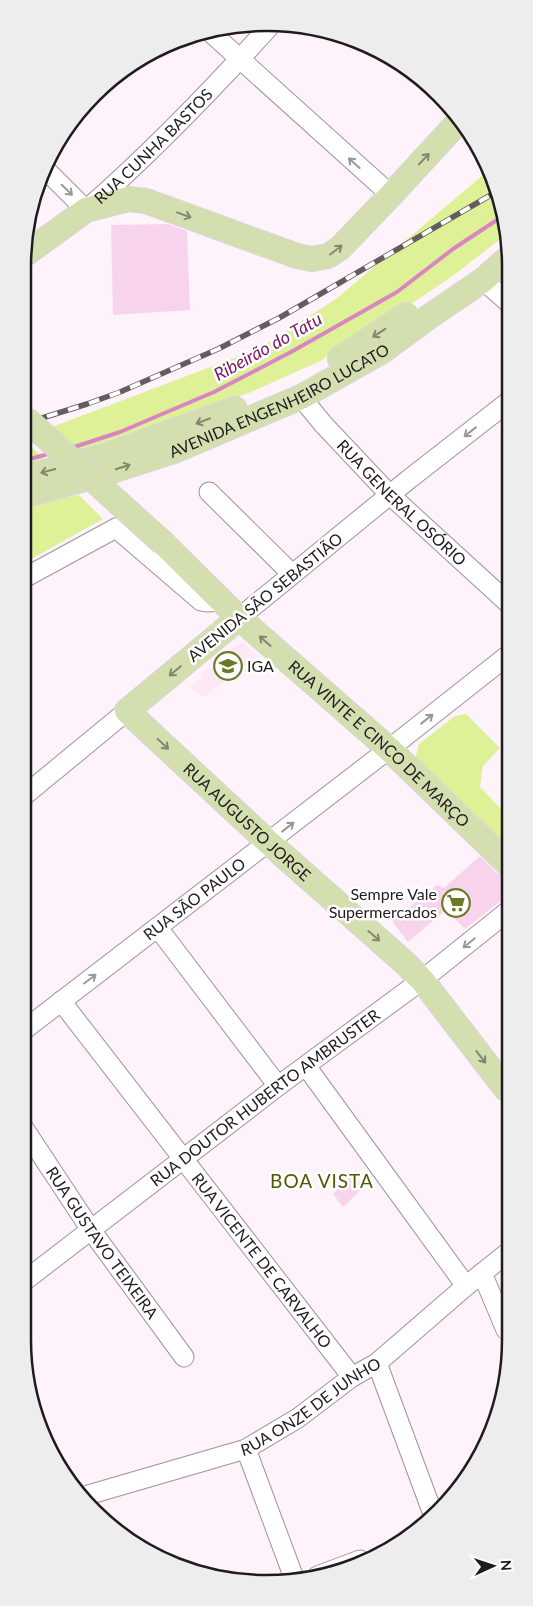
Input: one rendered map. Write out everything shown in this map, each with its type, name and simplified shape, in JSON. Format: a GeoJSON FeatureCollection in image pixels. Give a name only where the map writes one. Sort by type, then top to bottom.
{"type":"FeatureCollection","features":[{"type":"Feature","properties":{"kind":"main road"},"geometry":{"type":"LineString","coordinates":[[86,210],[129,199],[146,201],[297,256],[312,259],[328,256],[340,248],[455,126]]}},
{"type":"Feature","properties":{"kind":"main road","name":"RUA CUNHA BASTOS"},"geometry":{"type":"LineString","coordinates":[[32,249],[86,210]]}},
{"type":"Feature","properties":{"kind":"main road","name":"AVENIDA ENGENHEIRO LUCATO"},"geometry":{"type":"LineString","coordinates":[[31,494],[100,475],[174,451],[301,397],[381,352],[430,316],[501,256]]}},
{"type":"Feature","properties":{"kind":"main road","name":"AVENIDA ENGENHEIRO LUCATO"},"geometry":{"type":"LineString","coordinates":[[31,476],[108,455],[278,391],[336,361],[502,262]]}},
{"type":"Feature","properties":{"kind":"main road"},"geometry":{"type":"LineString","coordinates":[[301,397],[302,390],[307,382],[336,361]]}},
{"type":"Feature","properties":{"kind":"main road","name":"RUA VINTE E CINCO DE MARÇO"},"geometry":{"type":"LineString","coordinates":[[31,424],[163,543],[239,618],[389,749],[502,858]]}},
{"type":"Feature","properties":{"kind":"main road","name":"AVENIDA SÃO SEBASTIÃO"},"geometry":{"type":"LineString","coordinates":[[127,711],[239,618]]}},
{"type":"Feature","properties":{"kind":"main road","name":"RUA AUGUSTO JORGE"},"geometry":{"type":"LineString","coordinates":[[127,711],[268,842],[405,963],[422,980],[502,1084]]}},
{"type":"Feature","properties":{"kind":"street","name":"RUA CUNHA BASTOS"},"geometry":{"type":"LineString","coordinates":[[86,210],[131,170],[240,60],[265,31]]}},
{"type":"Feature","properties":{"kind":"street"},"geometry":{"type":"LineString","coordinates":[[215,37],[391,195]]}},
{"type":"Feature","properties":{"kind":"street"},"geometry":{"type":"LineString","coordinates":[[131,170],[130,182],[135,191],[146,201]]}},
{"type":"Feature","properties":{"kind":"street"},"geometry":{"type":"LineString","coordinates":[[50,175],[86,210]]}},
{"type":"Feature","properties":{"kind":"street"},"geometry":{"type":"LineString","coordinates":[[478,275],[502,297]]}},
{"type":"Feature","properties":{"kind":"street","name":"RUA GENERAL OSÓRIO"},"geometry":{"type":"LineString","coordinates":[[301,397],[323,424],[390,495],[502,597]]}},
{"type":"Feature","properties":{"kind":"street","name":"AVENIDA SÃO SEBASTIÃO"},"geometry":{"type":"LineString","coordinates":[[239,618],[502,407]]}},
{"type":"Feature","properties":{"kind":"street"},"geometry":{"type":"LineString","coordinates":[[209,492],[292,574]]}},
{"type":"Feature","properties":{"kind":"street"},"geometry":{"type":"LineString","coordinates":[[31,574],[116,528],[201,601],[222,601]]}},
{"type":"Feature","properties":{"kind":"street","name":"RUA SÃO PAULO"},"geometry":{"type":"LineString","coordinates":[[31,1025],[502,660]]}},
{"type":"Feature","properties":{"kind":"street","name":"AVENIDA SÃO SEBASTIÃO"},"geometry":{"type":"LineString","coordinates":[[31,790],[127,711]]}},
{"type":"Feature","properties":{"kind":"street","name":"RUA DOUTOR HUBERTO AMBRUSTER"},"geometry":{"type":"LineString","coordinates":[[31,1276],[278,1086],[422,980],[502,916]]}},
{"type":"Feature","properties":{"kind":"street"},"geometry":{"type":"LineString","coordinates":[[158,928],[278,1086]]}},
{"type":"Feature","properties":{"kind":"street","name":"RUA VICENTE DE CARVALHO"},"geometry":{"type":"LineString","coordinates":[[61,1001],[352,1377]]}},
{"type":"Feature","properties":{"kind":"street"},"geometry":{"type":"LineString","coordinates":[[306,1066],[466,1286]]}},
{"type":"Feature","properties":{"kind":"street","name":"RUA GUSTAVO TEIXEIRA"},"geometry":{"type":"LineString","coordinates":[[31,1139],[91,1230],[184,1357]]}},
{"type":"Feature","properties":{"kind":"street","name":"RUA ONZE DE JUNHO"},"geometry":{"type":"LineString","coordinates":[[90,1495],[246,1449],[298,1418],[352,1377],[377,1363],[502,1257]]}},
{"type":"Feature","properties":{"kind":"street"},"geometry":{"type":"LineString","coordinates":[[482,1273],[502,1320]]}},
{"type":"Feature","properties":{"kind":"street"},"geometry":{"type":"LineString","coordinates":[[377,1363],[431,1508]]}},
{"type":"Feature","properties":{"kind":"street"},"geometry":{"type":"LineString","coordinates":[[246,1449],[292,1573]]}},
{"type":"Feature","properties":{"kind":"shaded area","name":"IGA"},"geometry":{"type":"Polygon","coordinates":[[[243,642],[257,656],[204,697],[189,687],[202,678],[201,674],[223,659],[224,653],[243,642]]]}},
{"type":"Feature","properties":{"kind":"green space"},"geometry":{"type":"Polygon","coordinates":[[[483,175],[494,206],[500,239],[454,275],[377,327],[318,362],[249,393],[81,455],[52,427],[258,349],[336,299],[483,175]]]}},
{"type":"Feature","properties":{"kind":"green space"},"geometry":{"type":"Polygon","coordinates":[[[31,447],[51,465],[31,470],[31,447]]]}},
{"type":"Feature","properties":{"kind":"green space"},"geometry":{"type":"Polygon","coordinates":[[[79,495],[103,519],[31,559],[31,505],[79,495]]]}},
{"type":"Feature","properties":{"kind":"green space"},"geometry":{"type":"Polygon","coordinates":[[[466,714],[500,748],[483,766],[480,787],[502,810],[502,841],[415,760],[419,744],[455,716],[466,714]]]}},
{"type":"Feature","properties":{"kind":"building"},"geometry":{"type":"Polygon","coordinates":[[[168,224],[187,231],[190,310],[113,315],[111,225],[168,224]]]}},
{"type":"Feature","properties":{"kind":"building","name":"Sempre Vale Supermercados"},"geometry":{"type":"Polygon","coordinates":[[[480,856],[497,873],[502,874],[502,900],[465,929],[446,910],[408,942],[392,921],[437,885],[444,888],[480,856]]]}},
{"type":"Feature","properties":{"kind":"building"},"geometry":{"type":"Polygon","coordinates":[[[353,1174],[364,1187],[343,1207],[333,1194],[353,1174]]]}},
{"type":"Feature","properties":{"kind":"waterway","name":"Ribeirão do Tatu"},"geometry":{"type":"LineString","coordinates":[[71,448],[120,432],[214,392],[291,352],[397,292],[453,249],[497,220]]}},
{"type":"Feature","properties":{"kind":"waterway","name":"Ribeirão do Tatu"},"geometry":{"type":"LineString","coordinates":[[31,459],[52,453]]}},
{"type":"Feature","properties":{"kind":"railway"},"geometry":{"type":"LineString","coordinates":[[31,421],[120,392],[218,349],[279,318],[490,195]]}},
{"type":"Feature","properties":{"kind":"place","name":"IGA"},"geometry":{"type":"Point","coordinates":[228,666]}},
{"type":"Feature","properties":{"kind":"place","name":"Sempre Vale Supermercados"},"geometry":{"type":"Point","coordinates":[456,903]}},
{"type":"Feature","properties":{"kind":"district","name":"BOA VISTA"},"geometry":{"type":"Point","coordinates":[322,1181]}}]}
